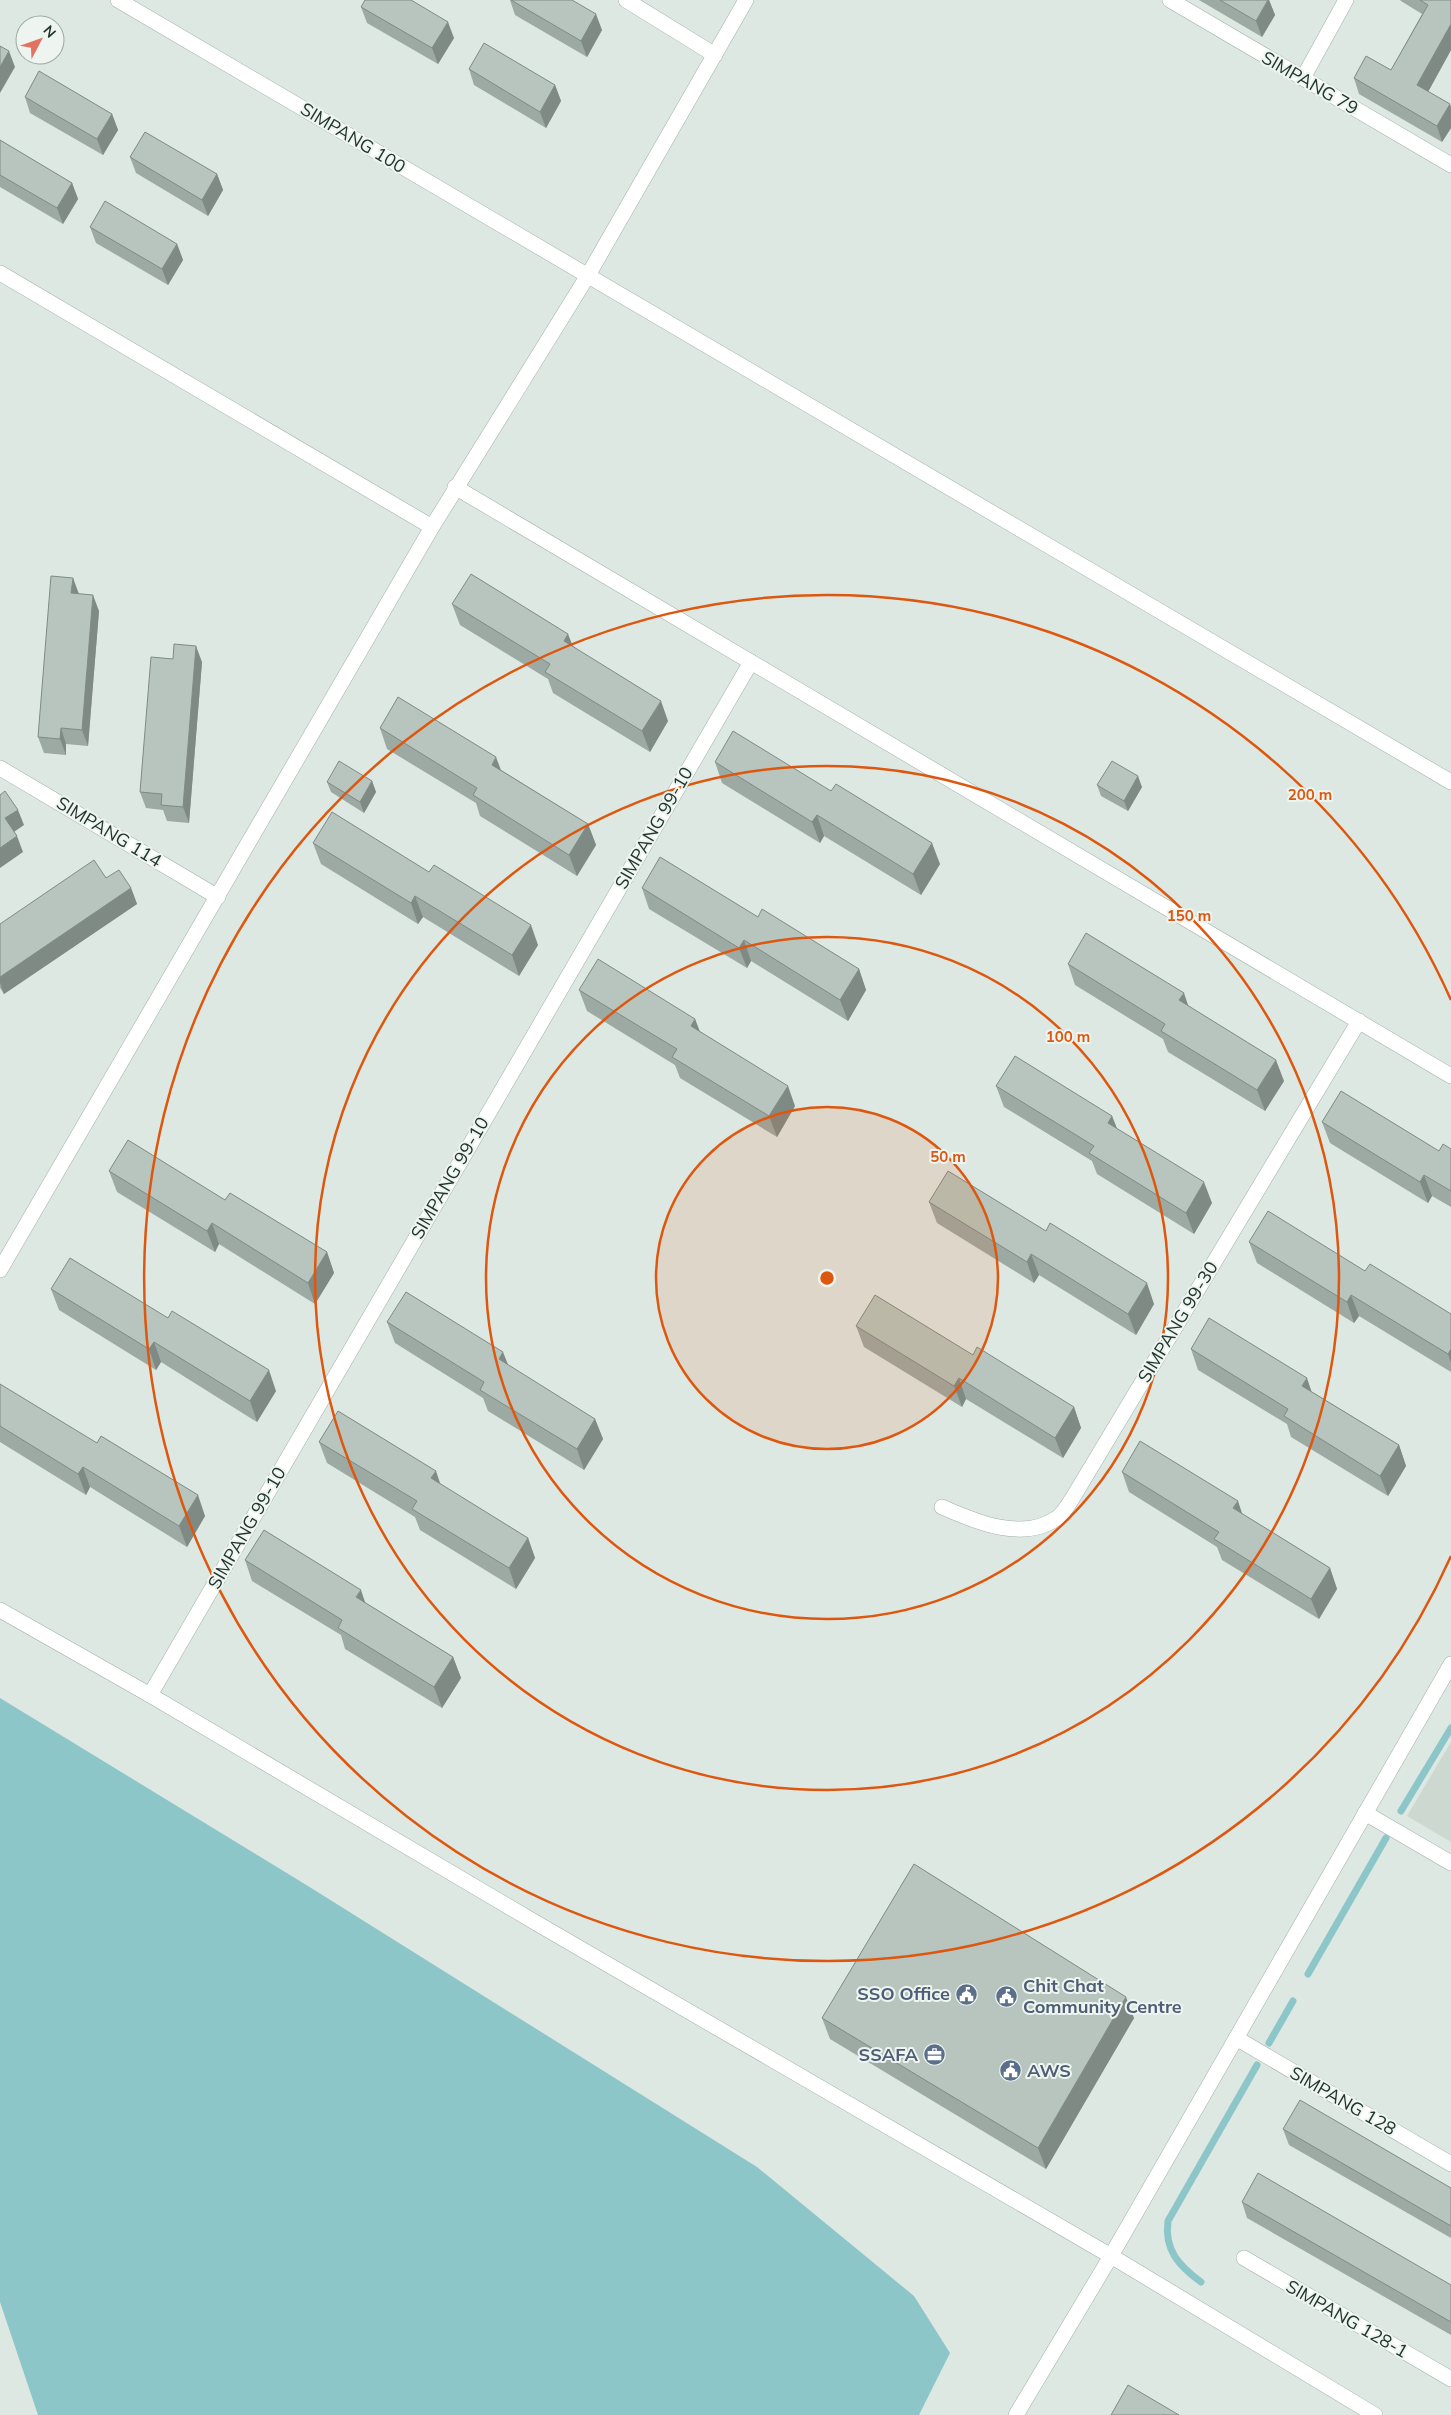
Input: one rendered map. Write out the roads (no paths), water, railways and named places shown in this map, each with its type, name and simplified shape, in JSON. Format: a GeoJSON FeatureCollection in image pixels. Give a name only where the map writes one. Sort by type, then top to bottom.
{"type":"FeatureCollection","features":[{"type":"Feature","properties":{"kind":"street","name":"SIMPANG 100"},"geometry":{"type":"LineString","coordinates":[[118,0],[587,277],[1451,782]]}},
{"type":"Feature","properties":{"kind":"street"},"geometry":{"type":"LineString","coordinates":[[626,0],[715,55]]}},
{"type":"Feature","properties":{"kind":"street"},"geometry":{"type":"LineString","coordinates":[[0,1270],[432,527],[587,277],[746,0]]}},
{"type":"Feature","properties":{"kind":"street","name":"SIMPANG 79"},"geometry":{"type":"LineString","coordinates":[[1170,0],[1451,165]]}},
{"type":"Feature","properties":{"kind":"street"},"geometry":{"type":"LineString","coordinates":[[1303,78],[1346,0]]}},
{"type":"Feature","properties":{"kind":"street"},"geometry":{"type":"LineString","coordinates":[[0,273],[432,527]]}},
{"type":"Feature","properties":{"kind":"street"},"geometry":{"type":"LineString","coordinates":[[456,487],[1451,1076]]}},
{"type":"Feature","properties":{"kind":"street","name":"SIMPANG 99-10"},"geometry":{"type":"LineString","coordinates":[[150,1695],[751,662]]}},
{"type":"Feature","properties":{"kind":"street","name":"SIMPANG 114"},"geometry":{"type":"LineString","coordinates":[[0,768],[218,897]]}},
{"type":"Feature","properties":{"kind":"street","name":"SIMPANG 99-30"},"geometry":{"type":"LineString","coordinates":[[942,1507],[968,1519],[1012,1530],[1040,1526],[1058,1517],[1076,1491],[1359,1021]]}},
{"type":"Feature","properties":{"kind":"street"},"geometry":{"type":"LineString","coordinates":[[0,1610],[150,1695],[538,1924],[1112,2256],[1375,2415]]}},
{"type":"Feature","properties":{"kind":"street"},"geometry":{"type":"LineString","coordinates":[[1016,2415],[1112,2256],[1451,1664]]}},
{"type":"Feature","properties":{"kind":"street"},"geometry":{"type":"LineString","coordinates":[[1365,1813],[1451,1863]]}},
{"type":"Feature","properties":{"kind":"street","name":"SIMPANG 128"},"geometry":{"type":"LineString","coordinates":[[1236,2038],[1451,2164]]}},
{"type":"Feature","properties":{"kind":"street","name":"SIMPANG 128-1"},"geometry":{"type":"LineString","coordinates":[[1244,2258],[1451,2379]]}},
{"type":"Feature","properties":{"kind":"water"},"geometry":{"type":"Polygon","coordinates":[[[0,1698],[308,1886],[757,2167],[914,2296],[950,2353],[919,2415],[38,2415],[0,2302],[0,1698]]]}},
{"type":"Feature","properties":{"kind":"waterway"},"geometry":{"type":"LineString","coordinates":[[1401,1811],[1451,1728]]}},
{"type":"Feature","properties":{"kind":"waterway"},"geometry":{"type":"LineString","coordinates":[[1308,1974],[1386,1838]]}},
{"type":"Feature","properties":{"kind":"waterway"},"geometry":{"type":"LineString","coordinates":[[1269,2043],[1293,2001]]}},
{"type":"Feature","properties":{"kind":"waterway"},"geometry":{"type":"LineString","coordinates":[[1201,2282],[1186,2270],[1171,2249],[1168,2241],[1168,2221],[1257,2065]]}},
{"type":"Feature","properties":{"kind":"place","name":"SSO Office"},"geometry":{"type":"Point","coordinates":[966,1994]}},
{"type":"Feature","properties":{"kind":"place","name":"Chit Chat Community Centre"},"geometry":{"type":"Point","coordinates":[1007,1996]}},
{"type":"Feature","properties":{"kind":"place","name":"SSAFA"},"geometry":{"type":"Point","coordinates":[934,2055]}},
{"type":"Feature","properties":{"kind":"place","name":"AWS"},"geometry":{"type":"Point","coordinates":[1011,2071]}}]}
